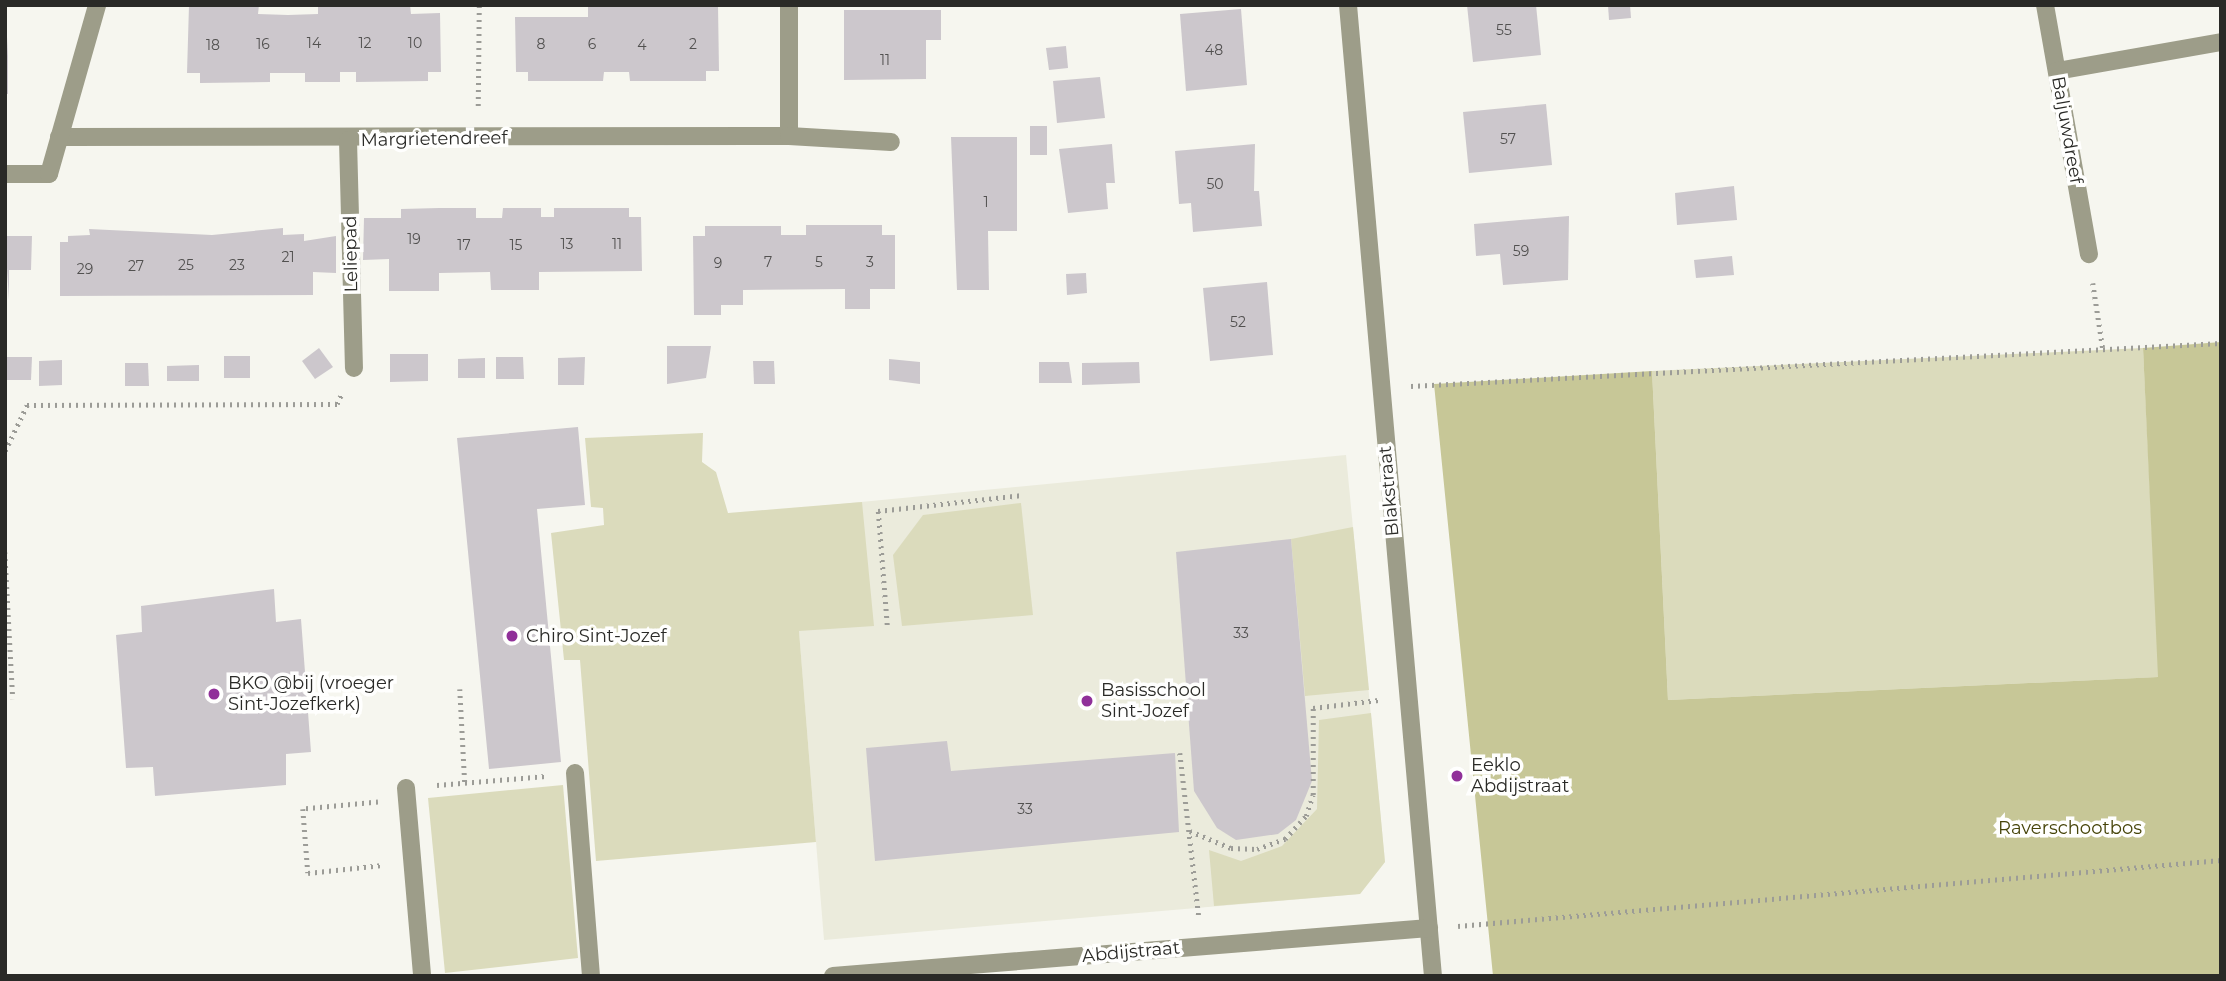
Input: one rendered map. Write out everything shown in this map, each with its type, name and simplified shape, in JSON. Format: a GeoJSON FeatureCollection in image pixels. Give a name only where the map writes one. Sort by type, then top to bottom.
{"type":"FeatureCollection","features":[{"type":"Feature","properties":{"kind":"street"},"geometry":{"type":"LineString","coordinates":[[5,174],[49,174],[97,5]]}},
{"type":"Feature","properties":{"kind":"street"},"geometry":{"type":"LineString","coordinates":[[789,5],[789,136]]}},
{"type":"Feature","properties":{"kind":"street","name":"Blakstraat"},"geometry":{"type":"LineString","coordinates":[[1348,5],[1406,697],[1433,976]]}},
{"type":"Feature","properties":{"kind":"street","name":"Baljuwdreef"},"geometry":{"type":"LineString","coordinates":[[2045,5],[2089,254]]}},
{"type":"Feature","properties":{"kind":"street"},"geometry":{"type":"LineString","coordinates":[[2057,71],[2221,42]]}},
{"type":"Feature","properties":{"kind":"street","name":"Margrietendreef"},"geometry":{"type":"LineString","coordinates":[[58,137],[348,140],[789,136],[891,142]]}},
{"type":"Feature","properties":{"kind":"street","name":"Leliepad"},"geometry":{"type":"LineString","coordinates":[[348,140],[354,368]]}},
{"type":"Feature","properties":{"kind":"street"},"geometry":{"type":"LineString","coordinates":[[575,773],[591,976]]}},
{"type":"Feature","properties":{"kind":"street"},"geometry":{"type":"LineString","coordinates":[[406,794],[422,976]]}},
{"type":"Feature","properties":{"kind":"street","name":"Abdijstraat"},"geometry":{"type":"LineString","coordinates":[[833,976],[1429,928]]}},
{"type":"Feature","properties":{"kind":"path"},"geometry":{"type":"LineString","coordinates":[[478,139],[479,5]]}},
{"type":"Feature","properties":{"kind":"path"},"geometry":{"type":"LineString","coordinates":[[2089,254],[2103,349]]}},
{"type":"Feature","properties":{"kind":"path"},"geometry":{"type":"LineString","coordinates":[[1380,388],[2221,343]]}},
{"type":"Feature","properties":{"kind":"path"},"geometry":{"type":"LineString","coordinates":[[5,451],[27,405],[337,404],[354,368]]}},
{"type":"Feature","properties":{"kind":"path"},"geometry":{"type":"LineString","coordinates":[[887,625],[878,511],[1022,495]]}},
{"type":"Feature","properties":{"kind":"path"},"geometry":{"type":"LineString","coordinates":[[5,552],[13,699]]}},
{"type":"Feature","properties":{"kind":"path"},"geometry":{"type":"LineString","coordinates":[[460,689],[465,783]]}},
{"type":"Feature","properties":{"kind":"path"},"geometry":{"type":"LineString","coordinates":[[1190,831],[1231,848],[1257,849],[1285,839],[1306,816],[1313,795],[1312,708],[1406,697]]}},
{"type":"Feature","properties":{"kind":"path"},"geometry":{"type":"LineString","coordinates":[[1180,753],[1202,946]]}},
{"type":"Feature","properties":{"kind":"path"},"geometry":{"type":"LineString","coordinates":[[412,862],[308,873],[303,809],[465,783],[575,773]]}},
{"type":"Feature","properties":{"kind":"path"},"geometry":{"type":"LineString","coordinates":[[1429,928],[2221,860]]}},
{"type":"Feature","properties":{"kind":"shaded area","name":"Basisschool Sint-Jozef"},"geometry":{"type":"Polygon","coordinates":[[[1346,455],[1385,862],[1360,894],[824,940],[789,509],[1346,455]]]}},
{"type":"Feature","properties":{"kind":"green space","name":"Raverschootbos"},"geometry":{"type":"Polygon","coordinates":[[[2221,342],[2221,976],[1493,976],[1434,384],[1652,371],[1668,700],[2158,677],[2143,348],[2221,342]]]}},
{"type":"Feature","properties":{"kind":"green space"},"geometry":{"type":"Polygon","coordinates":[[[2143,348],[2159,677],[1668,700],[1652,371],[2143,348]]]}},
{"type":"Feature","properties":{"kind":"green space"},"geometry":{"type":"Polygon","coordinates":[[[703,433],[702,462],[716,472],[728,513],[862,502],[874,626],[799,631],[816,842],[596,861],[580,660],[564,660],[551,533],[604,525],[603,508],[591,507],[585,438],[703,433]]]}},
{"type":"Feature","properties":{"kind":"green space"},"geometry":{"type":"Polygon","coordinates":[[[1021,503],[1033,615],[902,626],[893,555],[923,515],[1021,503]]]}},
{"type":"Feature","properties":{"kind":"green space"},"geometry":{"type":"Polygon","coordinates":[[[1353,527],[1369,690],[1305,696],[1291,539],[1353,527]]]}},
{"type":"Feature","properties":{"kind":"green space"},"geometry":{"type":"Polygon","coordinates":[[[1371,713],[1385,862],[1360,894],[1214,906],[1209,850],[1241,861],[1282,846],[1317,809],[1319,720],[1371,713]]]}},
{"type":"Feature","properties":{"kind":"green space"},"geometry":{"type":"Polygon","coordinates":[[[563,785],[578,958],[445,973],[428,798],[563,785]]]}},
{"type":"Feature","properties":{"kind":"building"},"geometry":{"type":"Polygon","coordinates":[[[189,5],[259,5],[258,14],[288,15],[318,14],[318,5],[410,5],[411,14],[440,13],[441,72],[428,72],[428,81],[356,82],[356,72],[340,72],[340,82],[305,82],[305,73],[270,73],[270,82],[200,83],[200,73],[187,73],[189,5]]]}},
{"type":"Feature","properties":{"kind":"building"},"geometry":{"type":"Polygon","coordinates":[[[588,5],[718,5],[719,71],[706,71],[706,81],[630,81],[629,72],[604,72],[603,81],[528,81],[528,72],[516,72],[515,17],[588,17],[588,5]]]}},
{"type":"Feature","properties":{"kind":"building"},"geometry":{"type":"Polygon","coordinates":[[[1467,5],[1536,5],[1541,55],[1473,62],[1467,5]]]}},
{"type":"Feature","properties":{"kind":"building"},"geometry":{"type":"Polygon","coordinates":[[[1608,5],[1630,5],[1631,18],[1609,20],[1608,5]]]}},
{"type":"Feature","properties":{"kind":"building"},"geometry":{"type":"Polygon","coordinates":[[[1241,9],[1247,85],[1186,91],[1180,14],[1241,9]]]}},
{"type":"Feature","properties":{"kind":"building"},"geometry":{"type":"Polygon","coordinates":[[[844,10],[941,10],[941,40],[926,40],[926,79],[844,80],[844,10]]]}},
{"type":"Feature","properties":{"kind":"building"},"geometry":{"type":"Polygon","coordinates":[[[8,37],[8,94],[5,94],[8,37]]]}},
{"type":"Feature","properties":{"kind":"building"},"geometry":{"type":"Polygon","coordinates":[[[1066,46],[1068,68],[1049,70],[1046,48],[1066,46]]]}},
{"type":"Feature","properties":{"kind":"building"},"geometry":{"type":"Polygon","coordinates":[[[1100,77],[1105,118],[1057,123],[1053,81],[1100,77]]]}},
{"type":"Feature","properties":{"kind":"building"},"geometry":{"type":"Polygon","coordinates":[[[1546,104],[1552,165],[1469,173],[1463,112],[1546,104]]]}},
{"type":"Feature","properties":{"kind":"building"},"geometry":{"type":"Polygon","coordinates":[[[1030,126],[1047,126],[1047,155],[1030,155],[1030,126]]]}},
{"type":"Feature","properties":{"kind":"building"},"geometry":{"type":"Polygon","coordinates":[[[951,137],[1017,137],[1017,231],[988,231],[989,290],[957,290],[951,137]]]}},
{"type":"Feature","properties":{"kind":"building"},"geometry":{"type":"Polygon","coordinates":[[[1112,144],[1115,183],[1106,183],[1108,209],[1068,213],[1059,149],[1112,144]]]}},
{"type":"Feature","properties":{"kind":"building"},"geometry":{"type":"Polygon","coordinates":[[[1255,144],[1254,191],[1259,191],[1262,226],[1193,232],[1191,203],[1179,204],[1175,151],[1255,144]]]}},
{"type":"Feature","properties":{"kind":"building"},"geometry":{"type":"Polygon","coordinates":[[[1734,186],[1737,220],[1677,225],[1675,193],[1734,186]]]}},
{"type":"Feature","properties":{"kind":"building"},"geometry":{"type":"Polygon","coordinates":[[[476,208],[476,218],[502,218],[503,208],[541,208],[541,217],[554,217],[554,208],[629,208],[629,217],[641,217],[642,271],[539,272],[539,290],[491,290],[490,272],[439,273],[439,291],[389,291],[389,259],[363,260],[364,218],[401,218],[401,209],[476,208]]]}},
{"type":"Feature","properties":{"kind":"building"},"geometry":{"type":"Polygon","coordinates":[[[1569,216],[1568,280],[1503,285],[1500,254],[1476,256],[1474,224],[1569,216]]]}},
{"type":"Feature","properties":{"kind":"building"},"geometry":{"type":"Polygon","coordinates":[[[806,225],[882,225],[882,235],[895,235],[895,289],[870,289],[870,309],[845,309],[845,289],[743,290],[743,305],[721,305],[721,315],[694,315],[693,236],[705,236],[705,226],[781,226],[781,235],[806,235],[806,225]]]}},
{"type":"Feature","properties":{"kind":"building"},"geometry":{"type":"Polygon","coordinates":[[[283,228],[283,235],[304,234],[304,241],[336,236],[336,273],[313,272],[313,295],[60,296],[60,242],[68,242],[68,236],[90,235],[89,229],[212,235],[283,228]]]}},
{"type":"Feature","properties":{"kind":"building"},"geometry":{"type":"Polygon","coordinates":[[[5,236],[32,236],[31,270],[9,270],[9,300],[5,236]]]}},
{"type":"Feature","properties":{"kind":"building"},"geometry":{"type":"Polygon","coordinates":[[[1732,256],[1734,275],[1696,278],[1694,260],[1732,256]]]}},
{"type":"Feature","properties":{"kind":"building"},"geometry":{"type":"Polygon","coordinates":[[[1086,273],[1087,293],[1067,295],[1066,274],[1086,273]]]}},
{"type":"Feature","properties":{"kind":"building"},"geometry":{"type":"Polygon","coordinates":[[[1267,282],[1273,355],[1210,361],[1203,288],[1267,282]]]}},
{"type":"Feature","properties":{"kind":"building"},"geometry":{"type":"Polygon","coordinates":[[[667,346],[711,346],[706,378],[667,384],[667,346]]]}},
{"type":"Feature","properties":{"kind":"building"},"geometry":{"type":"Polygon","coordinates":[[[319,348],[333,367],[315,379],[302,361],[319,348]]]}},
{"type":"Feature","properties":{"kind":"building"},"geometry":{"type":"Polygon","coordinates":[[[390,354],[428,354],[428,381],[390,382],[390,354]]]}},
{"type":"Feature","properties":{"kind":"building"},"geometry":{"type":"Polygon","coordinates":[[[224,356],[250,356],[250,378],[224,378],[224,356]]]}},
{"type":"Feature","properties":{"kind":"building"},"geometry":{"type":"Polygon","coordinates":[[[5,357],[32,357],[31,380],[5,380],[5,357]]]}},
{"type":"Feature","properties":{"kind":"building"},"geometry":{"type":"Polygon","coordinates":[[[496,357],[523,357],[524,379],[496,379],[496,357]]]}},
{"type":"Feature","properties":{"kind":"building"},"geometry":{"type":"Polygon","coordinates":[[[585,357],[584,385],[558,385],[558,358],[585,357]]]}},
{"type":"Feature","properties":{"kind":"building"},"geometry":{"type":"Polygon","coordinates":[[[485,358],[485,378],[458,378],[458,359],[485,358]]]}},
{"type":"Feature","properties":{"kind":"building"},"geometry":{"type":"Polygon","coordinates":[[[889,359],[920,362],[920,384],[889,380],[889,359]]]}},
{"type":"Feature","properties":{"kind":"building"},"geometry":{"type":"Polygon","coordinates":[[[62,360],[62,385],[39,386],[39,361],[62,360]]]}},
{"type":"Feature","properties":{"kind":"building"},"geometry":{"type":"Polygon","coordinates":[[[753,361],[774,361],[775,384],[754,384],[753,361]]]}},
{"type":"Feature","properties":{"kind":"building"},"geometry":{"type":"Polygon","coordinates":[[[1039,362],[1069,362],[1072,383],[1039,383],[1039,362]]]}},
{"type":"Feature","properties":{"kind":"building"},"geometry":{"type":"Polygon","coordinates":[[[1139,362],[1140,383],[1082,385],[1082,363],[1139,362]]]}},
{"type":"Feature","properties":{"kind":"building"},"geometry":{"type":"Polygon","coordinates":[[[125,363],[148,363],[149,386],[125,386],[125,363]]]}},
{"type":"Feature","properties":{"kind":"building"},"geometry":{"type":"Polygon","coordinates":[[[199,365],[199,381],[167,381],[167,366],[199,365]]]}},
{"type":"Feature","properties":{"kind":"building","name":"Chiro Sint-Jozef"},"geometry":{"type":"Polygon","coordinates":[[[578,427],[585,505],[537,509],[561,762],[489,769],[457,438],[578,427]]]}},
{"type":"Feature","properties":{"kind":"building"},"geometry":{"type":"Polygon","coordinates":[[[1291,539],[1312,781],[1296,820],[1278,834],[1236,840],[1217,828],[1194,791],[1176,552],[1291,539]]]}},
{"type":"Feature","properties":{"kind":"building","name":"BKO @bij (vroeger Sint-Jozefkerk)"},"geometry":{"type":"Polygon","coordinates":[[[274,589],[276,622],[301,619],[311,752],[286,754],[286,785],[155,796],[153,767],[126,768],[116,635],[142,632],[141,606],[274,589]]]}},
{"type":"Feature","properties":{"kind":"building"},"geometry":{"type":"Polygon","coordinates":[[[947,741],[951,771],[1175,753],[1179,832],[875,861],[866,748],[947,741]]]}},
{"type":"Feature","properties":{"kind":"place","name":"Chiro Sint-Jozef"},"geometry":{"type":"Point","coordinates":[512,636]}},
{"type":"Feature","properties":{"kind":"place","name":"BKO @bij (vroeger Sint-Jozefkerk)"},"geometry":{"type":"Point","coordinates":[214,694]}},
{"type":"Feature","properties":{"kind":"place","name":"Basisschool Sint-Jozef"},"geometry":{"type":"Point","coordinates":[1087,701]}},
{"type":"Feature","properties":{"kind":"place","name":"Eeklo Abdijstraat"},"geometry":{"type":"Point","coordinates":[1457,776]}}]}
